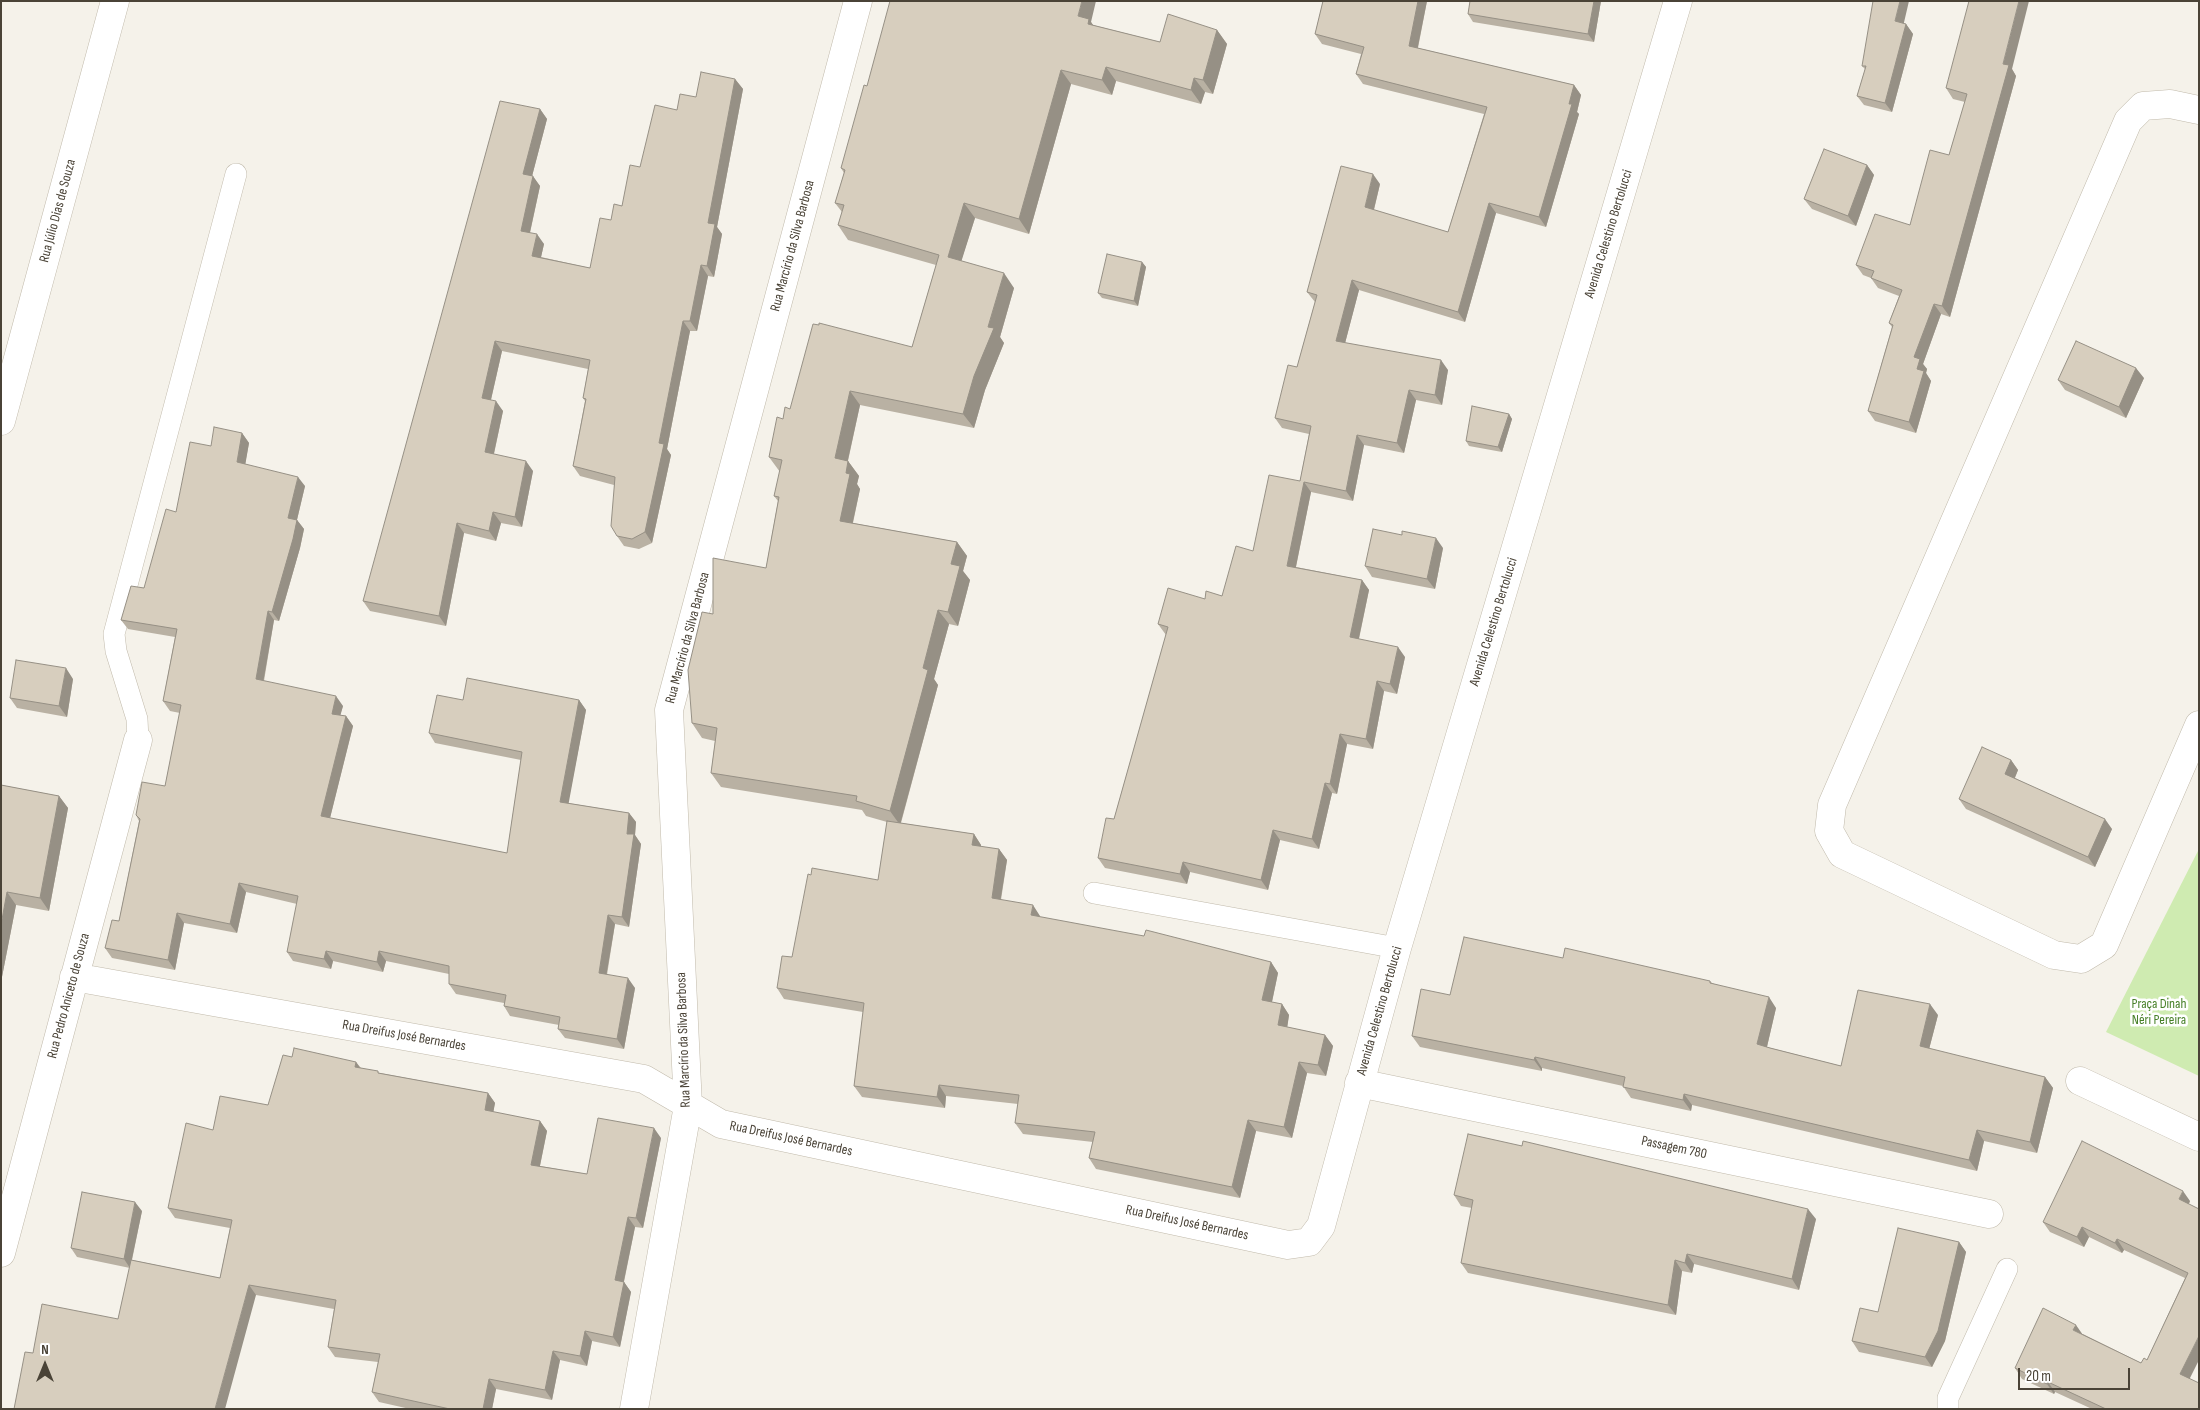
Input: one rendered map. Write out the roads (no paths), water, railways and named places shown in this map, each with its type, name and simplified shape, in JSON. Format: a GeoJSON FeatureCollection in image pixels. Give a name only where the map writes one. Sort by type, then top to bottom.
{"type":"FeatureCollection","features":[{"type":"Feature","properties":{"kind":"street","name":"Rua Júlio Dias de Souza"},"geometry":{"type":"LineString","coordinates":[[1,421],[115,1]]}},
{"type":"Feature","properties":{"kind":"street","name":"Rua Marcírio da Silva Barbosa"},"geometry":{"type":"LineString","coordinates":[[634,1409],[688,1106],[669,710],[858,1]]}},
{"type":"Feature","properties":{"kind":"street","name":"Avenida Celestino Bertolucci"},"geometry":{"type":"LineString","coordinates":[[1309,1242],[1321,1226],[1397,948],[1678,1]]}},
{"type":"Feature","properties":{"kind":"street"},"geometry":{"type":"LineString","coordinates":[[2199,110],[2170,104],[2143,106],[2128,120],[1832,805],[1829,831],[1842,854],[2054,955],[2081,959],[2104,945],[2199,724]]}},
{"type":"Feature","properties":{"kind":"street","name":"Rua Pedro Aniceto de Souza"},"geometry":{"type":"LineString","coordinates":[[1,1253],[138,740]]}},
{"type":"Feature","properties":{"kind":"street","name":"Rua Dreifus José Bernardes"},"geometry":{"type":"LineString","coordinates":[[74,977],[644,1079],[721,1124],[1288,1245],[1309,1242]]}},
{"type":"Feature","properties":{"kind":"street"},"geometry":{"type":"LineString","coordinates":[[2080,1081],[2199,1137]]}},
{"type":"Feature","properties":{"kind":"street","name":"Passagem 780"},"geometry":{"type":"LineString","coordinates":[[1359,1083],[1989,1214]]}},
{"type":"Feature","properties":{"kind":"lane"},"geometry":{"type":"LineString","coordinates":[[138,740],[137,719],[116,651],[114,634],[236,174]]}},
{"type":"Feature","properties":{"kind":"lane"},"geometry":{"type":"LineString","coordinates":[[1094,893],[1397,948]]}},
{"type":"Feature","properties":{"kind":"lane"},"geometry":{"type":"LineString","coordinates":[[1948,1409],[1948,1398],[2007,1269]]}},
{"type":"Feature","properties":{"kind":"park label","name":"Praça Dinah Néri Pereira"},"geometry":{"type":"Point","coordinates":[2159,1012]}}]}
